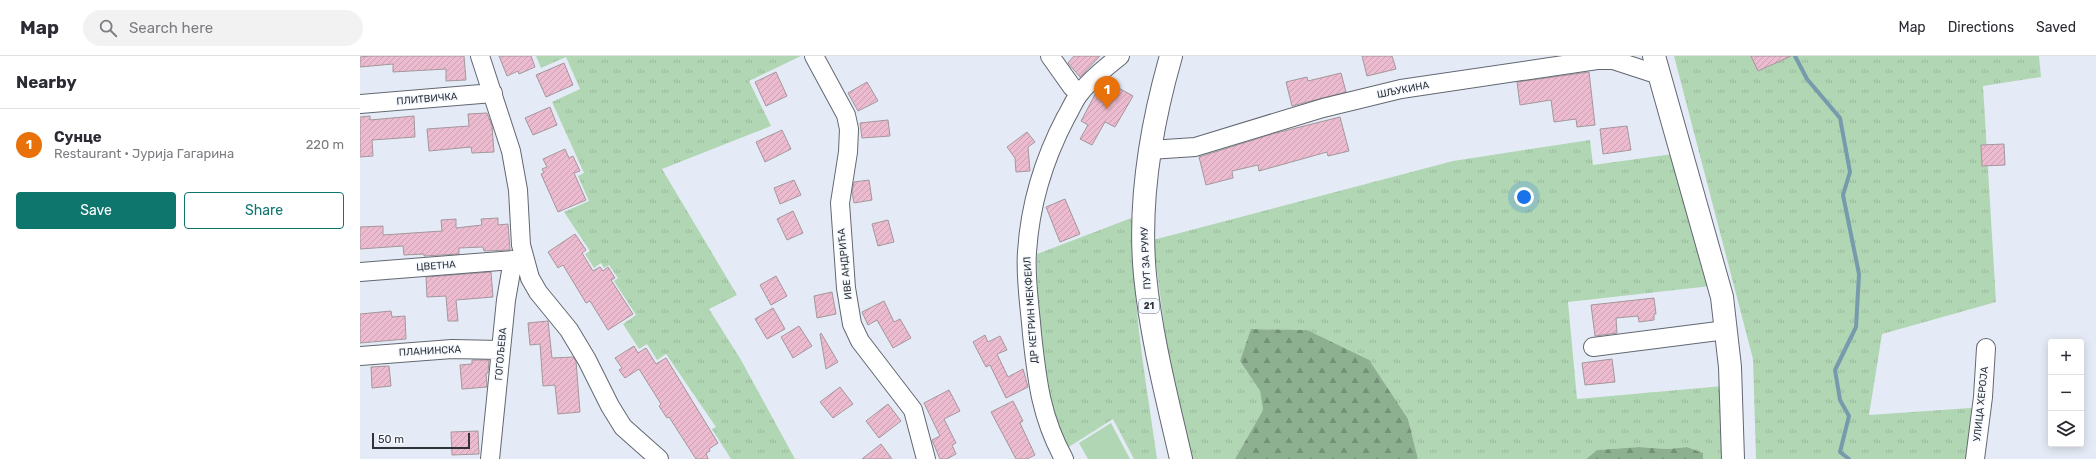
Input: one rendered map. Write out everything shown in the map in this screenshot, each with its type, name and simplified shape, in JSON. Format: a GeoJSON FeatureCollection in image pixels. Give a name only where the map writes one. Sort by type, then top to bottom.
{"type":"FeatureCollection","features":[{"type":"Feature","properties":{"kind":"main road","name":"ПУТ ЗА РУМУ"},"geometry":{"type":"LineString","coordinates":[[1171,56],[1161,89],[1150,150],[1145,198],[1143,241],[1145,275],[1156,349],[1181,459]]}},
{"type":"Feature","properties":{"kind":"main road"},"geometry":{"type":"LineString","coordinates":[[1656,65],[1722,297],[1730,367],[1733,459]]}},
{"type":"Feature","properties":{"kind":"street"},"geometry":{"type":"LineString","coordinates":[[480,56],[493,93],[515,169],[518,261],[538,292],[569,330],[623,427],[659,459]]}},
{"type":"Feature","properties":{"kind":"street","name":"ИВЕ АНДРИЋА"},"geometry":{"type":"LineString","coordinates":[[814,56],[848,122],[848,152],[841,192],[840,215],[846,288],[852,324],[860,341],[913,410],[926,459]]}},
{"type":"Feature","properties":{"kind":"street"},"geometry":{"type":"LineString","coordinates":[[1050,56],[1072,87],[1079,94]]}},
{"type":"Feature","properties":{"kind":"street","name":"ДР КЕТРИН МЕКФЕИЛ"},"geometry":{"type":"LineString","coordinates":[[1064,459],[1053,439],[1040,399],[1028,293],[1027,253],[1032,213],[1042,170],[1057,133],[1079,94],[1091,81],[1120,56]]}},
{"type":"Feature","properties":{"kind":"street","name":"ШЉУКИНА"},"geometry":{"type":"LineString","coordinates":[[1150,150],[1195,147],[1323,108],[1401,89],[1597,60],[1613,60],[1656,65]]}},
{"type":"Feature","properties":{"kind":"street","name":"ПЛИТВИЧКА"},"geometry":{"type":"LineString","coordinates":[[360,104],[493,93]]}},
{"type":"Feature","properties":{"kind":"street","name":"ЦВЕТНА"},"geometry":{"type":"LineString","coordinates":[[360,272],[518,261]]}},
{"type":"Feature","properties":{"kind":"street","name":"ГОГОЉЕВА"},"geometry":{"type":"LineString","coordinates":[[490,459],[500,350],[518,261]]}},
{"type":"Feature","properties":{"kind":"street"},"geometry":{"type":"LineString","coordinates":[[1594,348],[1726,330]]}},
{"type":"Feature","properties":{"kind":"street","name":"ПЛАНИНСКА"},"geometry":{"type":"LineString","coordinates":[[360,356],[452,348],[500,350]]}},
{"type":"Feature","properties":{"kind":"street","name":"УЛИЦА ХЕРОЈА"},"geometry":{"type":"LineString","coordinates":[[1975,459],[1983,397],[1986,348]]}},
{"type":"Feature","properties":{"kind":"green space"},"geometry":{"type":"Polygon","coordinates":[[[536,56],[801,56],[749,81],[771,126],[662,169],[737,295],[709,309],[741,360],[795,459],[731,459],[712,429],[716,427],[666,354],[657,360],[647,344],[639,349],[623,324],[636,315],[614,281],[618,278],[609,265],[604,268],[601,263],[594,268],[585,254],[590,251],[564,212],[589,201],[578,176],[584,173],[552,102],[580,89],[566,57],[541,68],[536,56]]]}},
{"type":"Feature","properties":{"kind":"green space"},"geometry":{"type":"Polygon","coordinates":[[[1674,56],[2039,56],[2041,77],[1983,86],[1996,302],[1882,334],[1869,415],[1985,407],[1977,459],[1756,459],[1753,359],[1674,56]]]}},
{"type":"Feature","properties":{"kind":"green space"},"geometry":{"type":"Polygon","coordinates":[[[1590,140],[1593,165],[1673,154],[1711,286],[1568,302],[1577,399],[1723,386],[1724,459],[1703,459],[1702,453],[1687,447],[1668,449],[1639,447],[1597,450],[1586,459],[1418,459],[1408,419],[1307,330],[1252,329],[1240,361],[1260,391],[1263,410],[1235,459],[1187,459],[1166,340],[1153,240],[1453,161],[1590,140]]]}},
{"type":"Feature","properties":{"kind":"green space"},"geometry":{"type":"Polygon","coordinates":[[[1134,217],[1134,278],[1140,338],[1157,459],[1134,459],[1113,419],[1067,448],[1058,428],[1051,406],[1039,327],[1037,254],[1134,217]]]}},
{"type":"Feature","properties":{"kind":"green space"},"geometry":{"type":"Polygon","coordinates":[[[1251,329],[1307,330],[1369,360],[1408,419],[1418,459],[1235,459],[1263,410],[1260,391],[1240,361],[1251,329]]]}},
{"type":"Feature","properties":{"kind":"green space"},"geometry":{"type":"Polygon","coordinates":[[[1111,423],[1130,459],[1088,459],[1079,443],[1111,423]]]}},
{"type":"Feature","properties":{"kind":"green space"},"geometry":{"type":"Polygon","coordinates":[[[1639,447],[1668,449],[1687,447],[1703,453],[1703,459],[1586,459],[1597,450],[1639,447]]]}},
{"type":"Feature","properties":{"kind":"building"},"geometry":{"type":"Polygon","coordinates":[[[464,56],[466,80],[446,81],[446,69],[393,72],[393,64],[360,67],[360,57],[464,56]]]}},
{"type":"Feature","properties":{"kind":"building"},"geometry":{"type":"Polygon","coordinates":[[[499,56],[531,56],[535,67],[519,74],[518,71],[507,76],[499,56]]]}},
{"type":"Feature","properties":{"kind":"building"},"geometry":{"type":"Polygon","coordinates":[[[1074,56],[1100,56],[1080,77],[1068,63],[1074,56]]]}},
{"type":"Feature","properties":{"kind":"building"},"geometry":{"type":"Polygon","coordinates":[[[1362,56],[1392,56],[1396,69],[1367,76],[1362,56]]]}},
{"type":"Feature","properties":{"kind":"building"},"geometry":{"type":"Polygon","coordinates":[[[1751,56],[1791,56],[1758,71],[1751,56]]]}},
{"type":"Feature","properties":{"kind":"building"},"geometry":{"type":"Polygon","coordinates":[[[564,63],[573,85],[546,97],[536,75],[564,63]]]}},
{"type":"Feature","properties":{"kind":"building"},"geometry":{"type":"Polygon","coordinates":[[[776,72],[787,96],[766,106],[755,82],[776,72]]]}},
{"type":"Feature","properties":{"kind":"building"},"geometry":{"type":"Polygon","coordinates":[[[1589,72],[1595,125],[1577,127],[1576,119],[1554,122],[1551,100],[1520,105],[1517,82],[1589,72]]]}},
{"type":"Feature","properties":{"kind":"building"},"geometry":{"type":"Polygon","coordinates":[[[1341,73],[1346,92],[1292,106],[1286,82],[1307,77],[1308,81],[1341,73]]]}},
{"type":"Feature","properties":{"kind":"building"},"geometry":{"type":"Polygon","coordinates":[[[1106,81],[1133,96],[1115,127],[1105,122],[1092,145],[1080,139],[1088,125],[1081,121],[1099,87],[1106,81]]]}},
{"type":"Feature","properties":{"kind":"building"},"geometry":{"type":"Polygon","coordinates":[[[867,82],[878,101],[858,111],[848,93],[867,82]]]}},
{"type":"Feature","properties":{"kind":"building"},"geometry":{"type":"Polygon","coordinates":[[[550,107],[557,125],[533,135],[525,118],[550,107]]]}},
{"type":"Feature","properties":{"kind":"building"},"geometry":{"type":"Polygon","coordinates":[[[487,113],[492,126],[494,152],[472,153],[471,147],[429,151],[427,129],[469,126],[468,114],[487,113]]]}},
{"type":"Feature","properties":{"kind":"building"},"geometry":{"type":"Polygon","coordinates":[[[370,116],[370,120],[414,116],[415,137],[372,140],[373,156],[360,157],[360,117],[370,116]]]}},
{"type":"Feature","properties":{"kind":"building"},"geometry":{"type":"Polygon","coordinates":[[[1340,117],[1349,151],[1328,156],[1327,152],[1259,171],[1258,165],[1232,171],[1233,178],[1206,185],[1199,157],[1272,134],[1340,117]]]}},
{"type":"Feature","properties":{"kind":"building"},"geometry":{"type":"Polygon","coordinates":[[[888,120],[890,136],[862,138],[860,123],[888,120]]]}},
{"type":"Feature","properties":{"kind":"building"},"geometry":{"type":"Polygon","coordinates":[[[1627,126],[1631,150],[1603,154],[1600,129],[1627,126]]]}},
{"type":"Feature","properties":{"kind":"building"},"geometry":{"type":"Polygon","coordinates":[[[782,130],[791,149],[765,162],[756,142],[782,130]]]}},
{"type":"Feature","properties":{"kind":"building"},"geometry":{"type":"Polygon","coordinates":[[[1027,132],[1035,142],[1028,147],[1030,171],[1016,172],[1015,158],[1007,147],[1027,132]]]}},
{"type":"Feature","properties":{"kind":"building"},"geometry":{"type":"Polygon","coordinates":[[[2004,144],[2005,165],[1982,166],[1981,145],[2004,144]]]}},
{"type":"Feature","properties":{"kind":"building"},"geometry":{"type":"Polygon","coordinates":[[[565,149],[569,158],[573,156],[580,171],[574,173],[586,200],[558,212],[541,174],[544,173],[542,169],[547,167],[543,159],[565,149]]]}},
{"type":"Feature","properties":{"kind":"building"},"geometry":{"type":"Polygon","coordinates":[[[794,180],[801,195],[780,204],[774,188],[794,180]]]}},
{"type":"Feature","properties":{"kind":"building"},"geometry":{"type":"Polygon","coordinates":[[[869,180],[872,200],[854,203],[852,192],[854,182],[869,180]]]}},
{"type":"Feature","properties":{"kind":"building"},"geometry":{"type":"Polygon","coordinates":[[[1065,199],[1080,234],[1060,242],[1046,207],[1065,199]]]}},
{"type":"Feature","properties":{"kind":"building"},"geometry":{"type":"Polygon","coordinates":[[[793,211],[803,233],[787,240],[777,219],[793,211]]]}},
{"type":"Feature","properties":{"kind":"building"},"geometry":{"type":"Polygon","coordinates":[[[498,218],[498,225],[508,224],[510,250],[484,251],[483,247],[459,248],[459,254],[424,256],[424,254],[404,255],[403,246],[360,249],[360,227],[383,226],[383,235],[442,231],[441,220],[456,219],[456,228],[482,225],[481,219],[498,218]]]}},
{"type":"Feature","properties":{"kind":"building"},"geometry":{"type":"Polygon","coordinates":[[[888,220],[894,242],[878,246],[872,224],[888,220]]]}},
{"type":"Feature","properties":{"kind":"building"},"geometry":{"type":"Polygon","coordinates":[[[575,234],[586,250],[582,253],[593,271],[600,267],[603,271],[608,267],[615,278],[611,280],[633,314],[608,330],[590,301],[586,303],[563,265],[558,268],[548,252],[575,234]]]}},
{"type":"Feature","properties":{"kind":"building"},"geometry":{"type":"Polygon","coordinates":[[[491,272],[493,297],[456,300],[458,321],[448,321],[446,296],[427,297],[426,277],[491,272]]]}},
{"type":"Feature","properties":{"kind":"building"},"geometry":{"type":"Polygon","coordinates":[[[776,276],[787,296],[771,305],[760,285],[776,276]]]}},
{"type":"Feature","properties":{"kind":"building"},"geometry":{"type":"Polygon","coordinates":[[[832,292],[836,314],[817,318],[814,296],[832,292]]]}},
{"type":"Feature","properties":{"kind":"building"},"geometry":{"type":"Polygon","coordinates":[[[1654,298],[1656,314],[1654,314],[1654,320],[1639,322],[1638,316],[1616,318],[1617,333],[1595,336],[1591,305],[1654,298]]]}},
{"type":"Feature","properties":{"kind":"building"},"geometry":{"type":"Polygon","coordinates":[[[884,301],[894,322],[900,319],[911,338],[893,348],[877,320],[868,325],[862,312],[884,301]]]}},
{"type":"Feature","properties":{"kind":"building"},"geometry":{"type":"Polygon","coordinates":[[[773,308],[785,329],[767,339],[755,319],[773,308]]]}},
{"type":"Feature","properties":{"kind":"building"},"geometry":{"type":"Polygon","coordinates":[[[391,311],[392,317],[405,316],[406,339],[360,343],[360,314],[391,311]]]}},
{"type":"Feature","properties":{"kind":"building"},"geometry":{"type":"Polygon","coordinates":[[[548,321],[552,358],[573,357],[576,361],[580,412],[558,414],[555,385],[543,386],[540,344],[530,345],[528,323],[548,321]]]}},
{"type":"Feature","properties":{"kind":"building"},"geometry":{"type":"Polygon","coordinates":[[[799,326],[812,346],[793,358],[781,337],[799,326]]]}},
{"type":"Feature","properties":{"kind":"building"},"geometry":{"type":"Polygon","coordinates":[[[821,333],[838,362],[826,369],[820,334],[821,333]]]}},
{"type":"Feature","properties":{"kind":"building"},"geometry":{"type":"Polygon","coordinates":[[[985,335],[988,342],[1000,336],[1007,350],[997,354],[1008,377],[1023,369],[1028,387],[1006,398],[990,365],[986,367],[973,342],[985,335]]]}},
{"type":"Feature","properties":{"kind":"building"},"geometry":{"type":"Polygon","coordinates":[[[634,346],[638,353],[646,348],[656,364],[666,358],[718,443],[706,453],[708,459],[696,459],[669,417],[667,418],[659,406],[661,404],[639,369],[625,378],[619,370],[622,368],[615,358],[634,346]]]}},
{"type":"Feature","properties":{"kind":"building"},"geometry":{"type":"Polygon","coordinates":[[[1612,359],[1615,382],[1585,385],[1582,363],[1612,359]]]}},
{"type":"Feature","properties":{"kind":"building"},"geometry":{"type":"Polygon","coordinates":[[[472,360],[489,360],[488,373],[486,373],[487,387],[462,389],[460,365],[472,364],[472,360]]]}},
{"type":"Feature","properties":{"kind":"building"},"geometry":{"type":"Polygon","coordinates":[[[389,366],[391,386],[372,388],[371,367],[389,366]]]}},
{"type":"Feature","properties":{"kind":"building"},"geometry":{"type":"Polygon","coordinates":[[[840,387],[853,404],[833,418],[820,402],[840,387]]]}},
{"type":"Feature","properties":{"kind":"building"},"geometry":{"type":"Polygon","coordinates":[[[949,390],[960,411],[944,419],[956,443],[952,445],[956,454],[947,459],[940,459],[932,440],[940,436],[924,403],[949,390]]]}},
{"type":"Feature","properties":{"kind":"building"},"geometry":{"type":"Polygon","coordinates":[[[1013,401],[1023,421],[1020,423],[1035,455],[1027,459],[1016,459],[991,412],[1013,401]]]}},
{"type":"Feature","properties":{"kind":"building"},"geometry":{"type":"Polygon","coordinates":[[[888,404],[901,421],[879,438],[866,421],[888,404]]]}},
{"type":"Feature","properties":{"kind":"building"},"geometry":{"type":"Polygon","coordinates":[[[478,431],[479,454],[452,455],[451,432],[478,431]]]}},
{"type":"Feature","properties":{"kind":"building"},"geometry":{"type":"Polygon","coordinates":[[[881,444],[892,459],[862,459],[881,444]]]}},
{"type":"Feature","properties":{"kind":"waterway"},"geometry":{"type":"LineString","coordinates":[[1795,56],[1807,79],[1840,118],[1850,172],[1843,195],[1859,274],[1856,327],[1835,370],[1840,400],[1849,416],[1840,452],[1849,459]]}},
{"type":"Feature","properties":{"kind":"place","name":"Сунце"},"geometry":{"type":"Point","coordinates":[1107,109]}}]}
